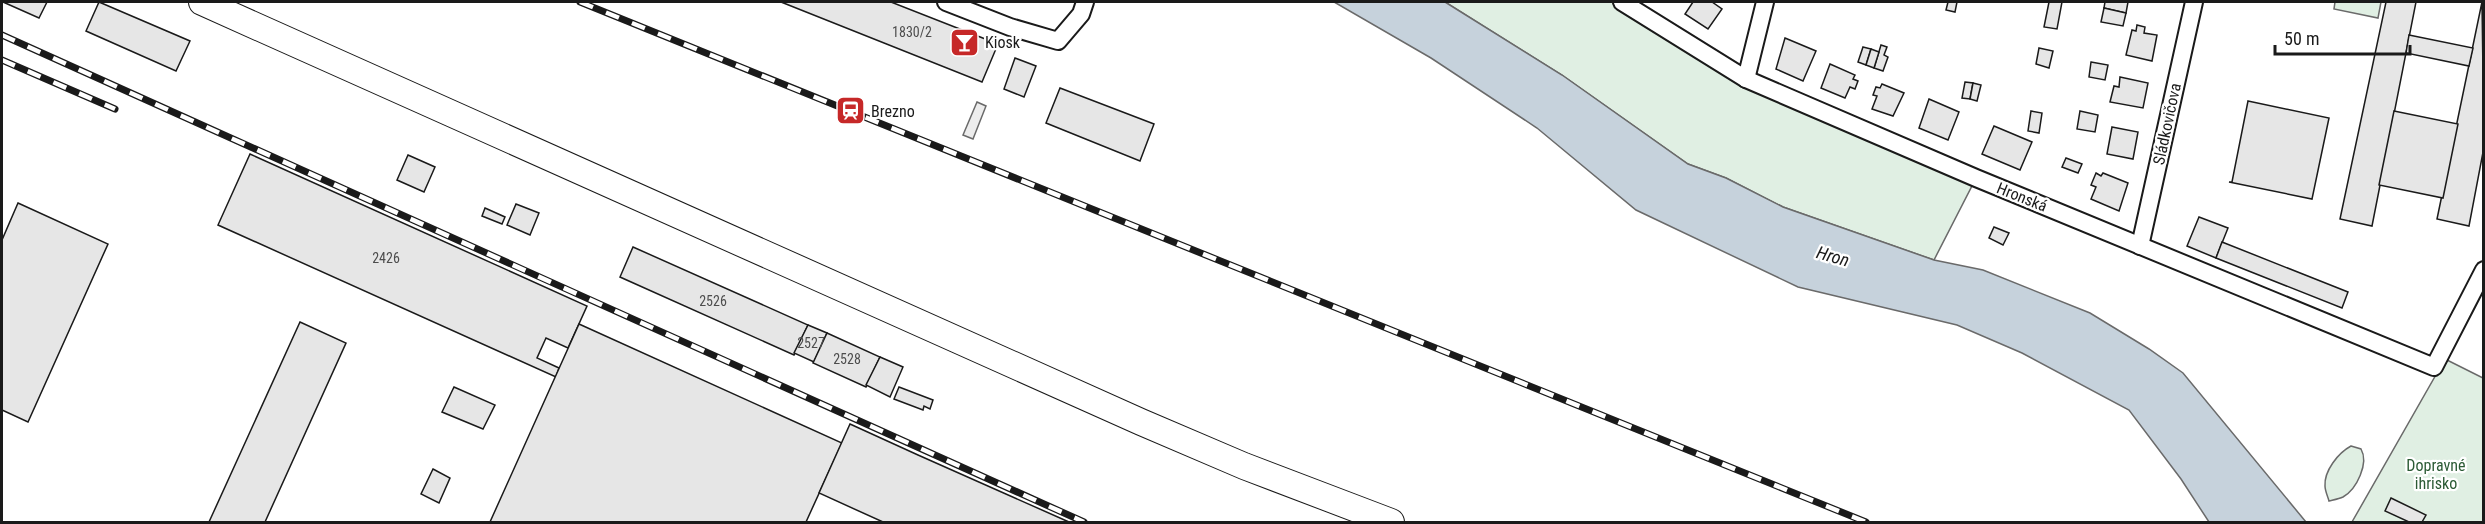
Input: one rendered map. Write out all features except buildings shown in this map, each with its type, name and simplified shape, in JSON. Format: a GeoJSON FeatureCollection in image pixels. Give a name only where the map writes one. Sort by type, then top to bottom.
{"type":"FeatureCollection","features":[{"type":"Feature","properties":{"kind":"main road"},"geometry":{"type":"LineString","coordinates":[[202,2],[1141,422],[1244,466],[1391,522]]}},
{"type":"Feature","properties":{"kind":"street"},"geometry":{"type":"LineString","coordinates":[[946,2],[1010,27],[1058,41],[1081,14],[1085,2]]}},
{"type":"Feature","properties":{"kind":"street","name":"Hronská"},"geometry":{"type":"LineString","coordinates":[[1622,2],[1746,79],[2140,246],[2434,367],[2484,270]]}},
{"type":"Feature","properties":{"kind":"street"},"geometry":{"type":"LineString","coordinates":[[1746,79],[1765,2]]}},
{"type":"Feature","properties":{"kind":"street","name":"Sládkovičova"},"geometry":{"type":"LineString","coordinates":[[2140,246],[2194,2]]}},
{"type":"Feature","properties":{"kind":"green space"},"geometry":{"type":"Polygon","coordinates":[[[1445,2],[1622,2],[1746,79],[1976,178],[1934,260],[1783,207],[1726,178],[1688,164],[1562,75],[1445,2]]]}},
{"type":"Feature","properties":{"kind":"green space"},"geometry":{"type":"Polygon","coordinates":[[[2335,2],[2381,2],[2378,18],[2334,9],[2335,2]]]}},
{"type":"Feature","properties":{"kind":"green space","name":"Dopravné ihrisko"},"geometry":{"type":"Polygon","coordinates":[[[2445,359],[2483,378],[2483,522],[2352,522],[2445,359]]]}},
{"type":"Feature","properties":{"kind":"green space"},"geometry":{"type":"Polygon","coordinates":[[[2351,446],[2361,449],[2363,468],[2357,482],[2348,493],[2341,498],[2329,501],[2325,480],[2329,469],[2337,458],[2351,446]]]}},
{"type":"Feature","properties":{"kind":"shaded area"},"geometry":{"type":"Polygon","coordinates":[[[977,102],[986,106],[973,139],[963,135],[977,102]]]}},
{"type":"Feature","properties":{"kind":"water","name":"Hron"},"geometry":{"type":"Polygon","coordinates":[[[1334,2],[1445,2],[1562,75],[1688,164],[1726,178],[1783,207],[1934,260],[1983,270],[2090,313],[2183,373],[2306,522],[2209,522],[2181,479],[2129,410],[2022,353],[1957,325],[1798,287],[1636,210],[1537,128],[1431,58],[1334,2]]]}},
{"type":"Feature","properties":{"kind":"railway"},"geometry":{"type":"LineString","coordinates":[[580,2],[1866,522]]}},
{"type":"Feature","properties":{"kind":"railway"},"geometry":{"type":"LineString","coordinates":[[2,35],[1084,522]]}},
{"type":"Feature","properties":{"kind":"railway"},"geometry":{"type":"LineString","coordinates":[[2,60],[115,109]]}},
{"type":"Feature","properties":{"kind":"place","name":"Kiosk"},"geometry":{"type":"Point","coordinates":[964,42]}},
{"type":"Feature","properties":{"kind":"place","name":"Brezno"},"geometry":{"type":"Point","coordinates":[850,111]}}]}
